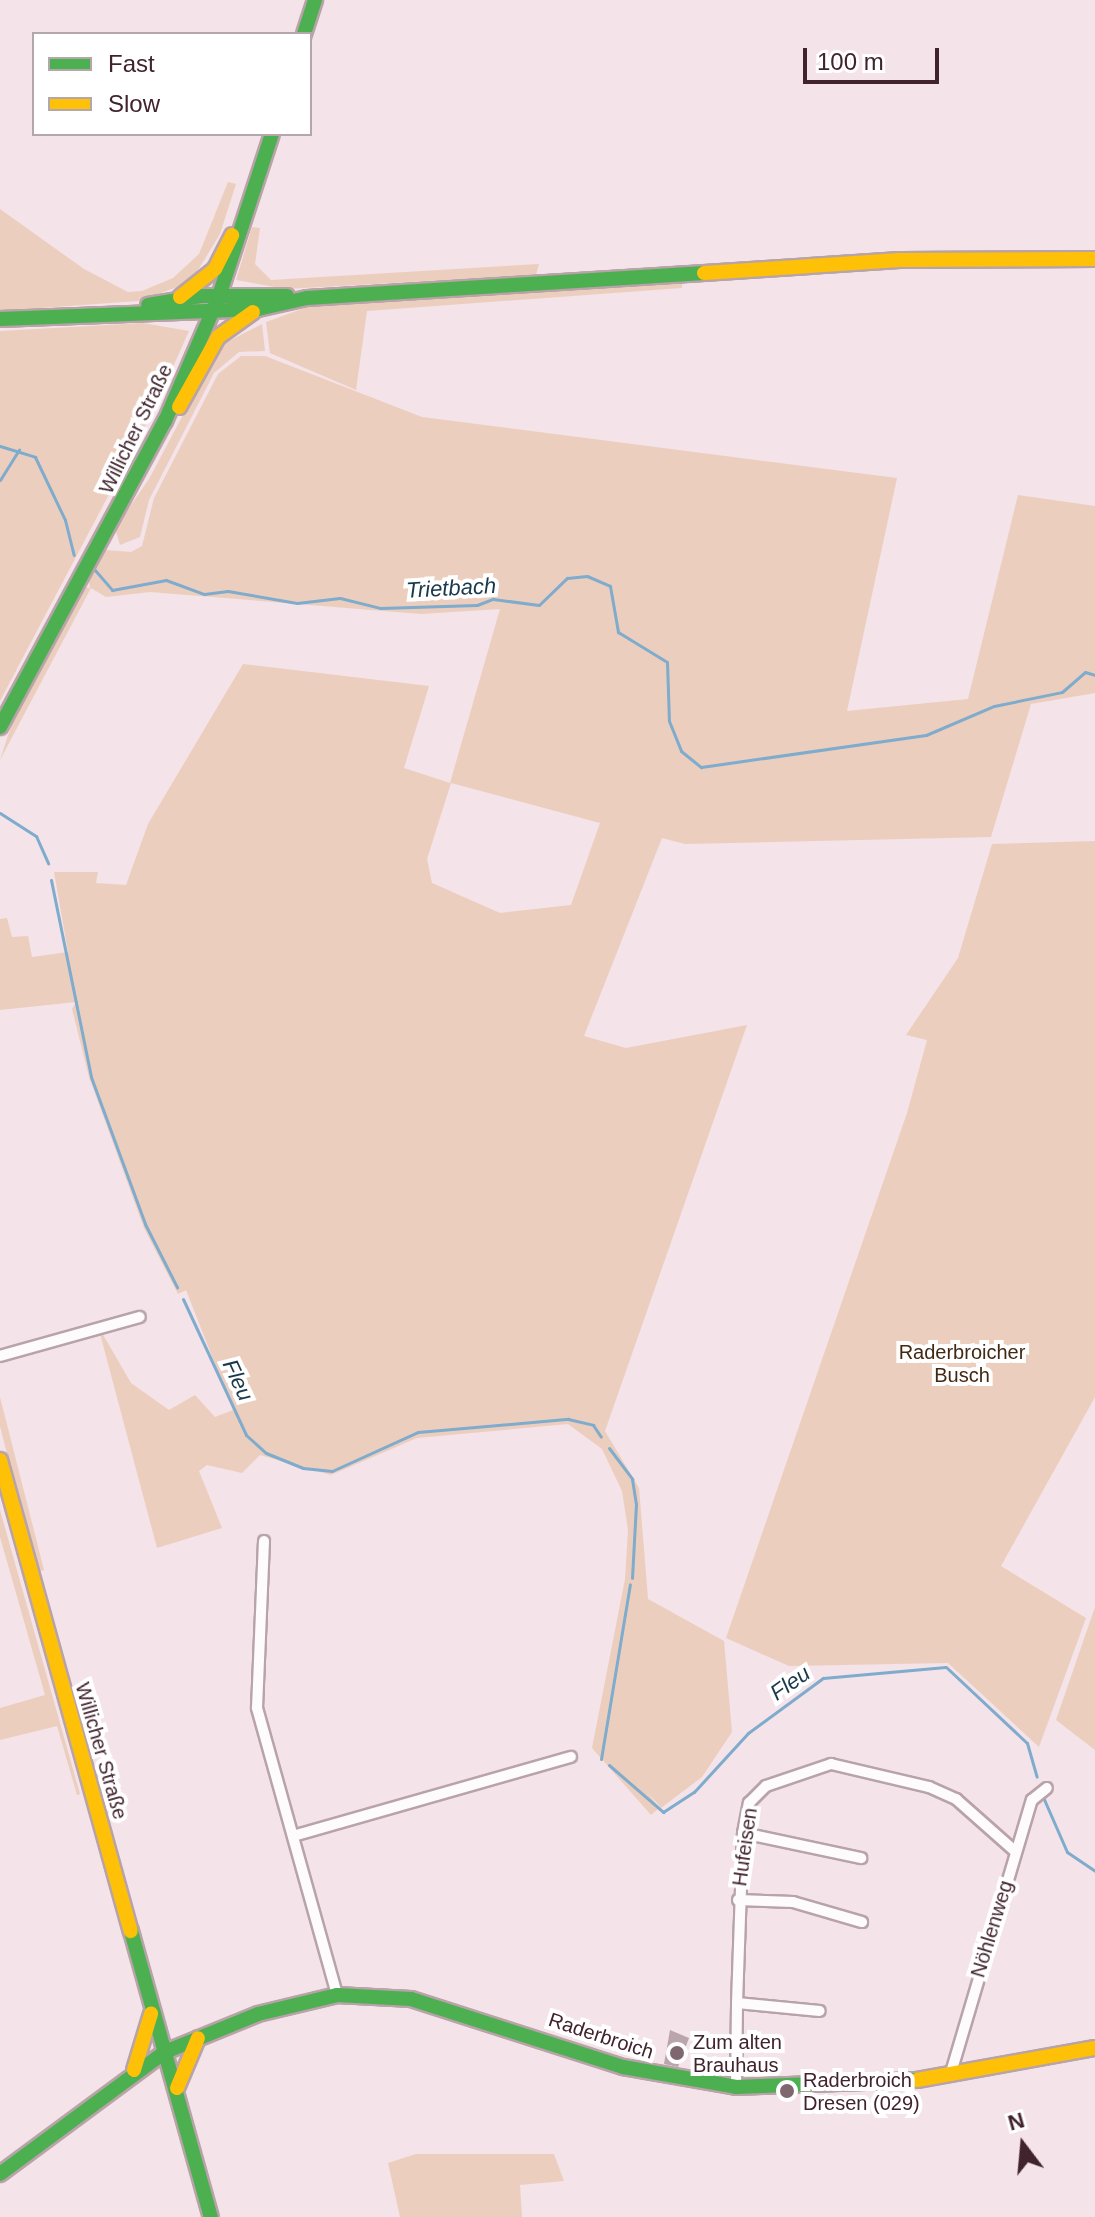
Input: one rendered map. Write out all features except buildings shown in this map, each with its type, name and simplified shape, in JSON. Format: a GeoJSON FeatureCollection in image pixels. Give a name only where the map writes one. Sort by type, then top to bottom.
{"type":"FeatureCollection","features":[{"type":"Feature","properties":{"kind":"main road"},"geometry":{"type":"LineString","coordinates":[[305,32],[315,0]]}},
{"type":"Feature","properties":{"kind":"main road","name":"Willicher Straße"},"geometry":{"type":"LineString","coordinates":[[0,727],[165,421],[214,311],[271,136]]}},
{"type":"Feature","properties":{"kind":"main road"},"geometry":{"type":"LineString","coordinates":[[177,299],[215,269],[253,191]]}},
{"type":"Feature","properties":{"kind":"main road"},"geometry":{"type":"LineString","coordinates":[[113,311],[177,299],[219,296],[307,298],[900,260],[1095,259]]}},
{"type":"Feature","properties":{"kind":"main road"},"geometry":{"type":"LineString","coordinates":[[0,319],[113,311],[258,309],[307,298]]}},
{"type":"Feature","properties":{"kind":"main road"},"geometry":{"type":"LineString","coordinates":[[165,421],[218,337],[258,309]]}},
{"type":"Feature","properties":{"kind":"main road","name":"Willicher Straße"},"geometry":{"type":"LineString","coordinates":[[0,1460],[211,2217]]}},
{"type":"Feature","properties":{"kind":"main road","name":"Raderbroich"},"geometry":{"type":"LineString","coordinates":[[165,2052],[268,2011],[337,1995],[411,1999],[623,2067],[736,2087],[950,2076],[1095,2048]]}},
{"type":"Feature","properties":{"kind":"main road"},"geometry":{"type":"LineString","coordinates":[[134,2070],[152,2006]]}},
{"type":"Feature","properties":{"kind":"main road"},"geometry":{"type":"LineString","coordinates":[[176,2093],[183,2063],[200,2037]]}},
{"type":"Feature","properties":{"kind":"main road"},"geometry":{"type":"LineString","coordinates":[[0,2174],[134,2070],[165,2052]]}},
{"type":"Feature","properties":{"kind":"street"},"geometry":{"type":"LineString","coordinates":[[0,1356],[140,1317]]}},
{"type":"Feature","properties":{"kind":"street"},"geometry":{"type":"LineString","coordinates":[[264,1541],[255,1695],[337,1995]]}},
{"type":"Feature","properties":{"kind":"street"},"geometry":{"type":"LineString","coordinates":[[293,1836],[571,1757]]}},
{"type":"Feature","properties":{"kind":"street","name":"Hufeisen"},"geometry":{"type":"LineString","coordinates":[[736,2087],[738,1900],[743,1833],[757,1792],[831,1764],[944,1792],[1016,1852]]}},
{"type":"Feature","properties":{"kind":"street","name":"Nöhlenweg"},"geometry":{"type":"LineString","coordinates":[[950,2076],[1032,1800],[1047,1788]]}},
{"type":"Feature","properties":{"kind":"street"},"geometry":{"type":"LineString","coordinates":[[743,1833],[861,1858]]}},
{"type":"Feature","properties":{"kind":"street"},"geometry":{"type":"LineString","coordinates":[[738,1900],[793,1902],[862,1922]]}},
{"type":"Feature","properties":{"kind":"street"},"geometry":{"type":"LineString","coordinates":[[737,2003],[820,2011]]}},
{"type":"Feature","properties":{"kind":"green space"},"geometry":{"type":"Polygon","coordinates":[[[228,182],[236,184],[220,234],[198,270],[200,279],[138,301],[0,311],[0,209],[84,269],[128,292],[142,291],[173,278],[199,254],[228,182]]]}},
{"type":"Feature","properties":{"kind":"green space"},"geometry":{"type":"Polygon","coordinates":[[[252,227],[260,228],[255,264],[271,280],[539,264],[536,275],[286,289],[236,280],[252,227]]]}},
{"type":"Feature","properties":{"kind":"green space"},"geometry":{"type":"Polygon","coordinates":[[[682,281],[682,288],[367,311],[356,390],[270,353],[266,322],[310,306],[682,281]]]}},
{"type":"Feature","properties":{"kind":"green space"},"geometry":{"type":"Polygon","coordinates":[[[143,323],[189,331],[155,407],[0,701],[0,331],[143,323]]]}},
{"type":"Feature","properties":{"kind":"green space"},"geometry":{"type":"Polygon","coordinates":[[[262,324],[265,351],[239,352],[214,373],[149,500],[140,537],[120,545],[115,528],[149,479],[226,334],[231,340],[262,324]]]}},
{"type":"Feature","properties":{"kind":"green space"},"geometry":{"type":"Polygon","coordinates":[[[241,356],[265,356],[422,417],[897,478],[847,711],[968,699],[1018,495],[1095,506],[1095,693],[1031,704],[991,837],[685,844],[662,838],[584,1036],[626,1048],[747,1025],[605,1431],[639,1488],[648,1599],[724,1641],[732,1732],[702,1777],[661,1808],[647,1791],[659,1808],[651,1815],[592,1748],[625,1579],[628,1530],[622,1491],[602,1449],[568,1424],[417,1438],[331,1475],[260,1455],[242,1473],[207,1465],[199,1471],[222,1528],[157,1548],[98,1326],[131,1383],[169,1410],[195,1395],[215,1417],[233,1410],[186,1290],[178,1294],[144,1228],[89,1077],[72,1009],[76,1002],[0,1010],[0,919],[7,918],[12,937],[28,936],[32,957],[68,952],[54,872],[98,872],[96,883],[126,885],[148,824],[243,664],[429,686],[404,768],[450,783],[500,609],[421,614],[150,592],[106,597],[91,588],[0,760],[16,711],[73,604],[84,587],[90,588],[88,578],[105,550],[131,552],[142,546],[154,498],[218,374],[241,356]],[[451,783],[427,859],[432,883],[500,913],[571,905],[600,823],[451,783]]]}},
{"type":"Feature","properties":{"kind":"green space","name":"Raderbroicher Busch"},"geometry":{"type":"Polygon","coordinates":[[[1095,841],[1095,1397],[1001,1566],[1086,1618],[1039,1747],[948,1663],[789,1666],[726,1638],[907,1113],[927,1040],[906,1035],[958,958],[992,844],[1095,841]]]}},
{"type":"Feature","properties":{"kind":"green space"},"geometry":{"type":"Polygon","coordinates":[[[0,1397],[44,1570],[37,1572],[0,1426],[0,1397]]]}},
{"type":"Feature","properties":{"kind":"green space"},"geometry":{"type":"Polygon","coordinates":[[[0,1510],[80,1794],[77,1795],[57,1726],[0,1740],[0,1708],[45,1695],[0,1537],[0,1510]]]}},
{"type":"Feature","properties":{"kind":"green space"},"geometry":{"type":"Polygon","coordinates":[[[1095,1607],[1095,1750],[1056,1720],[1095,1607]]]}},
{"type":"Feature","properties":{"kind":"green space"},"geometry":{"type":"Polygon","coordinates":[[[416,2154],[554,2154],[564,2181],[520,2185],[522,2217],[400,2217],[388,2163],[416,2154]]]}},
{"type":"Feature","properties":{"kind":"waterway","name":"Trietbach"},"geometry":{"type":"LineString","coordinates":[[0,446],[35,457],[65,520],[74,555]]}},
{"type":"Feature","properties":{"kind":"waterway","name":"Fleu"},"geometry":{"type":"LineString","coordinates":[[0,480],[19,450]]}},
{"type":"Feature","properties":{"kind":"waterway","name":"Trietbach"},"geometry":{"type":"LineString","coordinates":[[94,569],[112,590],[166,580],[204,594],[228,591],[297,603],[340,598],[380,608],[477,605],[493,599],[539,605],[567,578],[587,576],[610,586],[618,632],[667,662],[669,721],[681,751],[701,767],[926,735],[994,706],[1062,692],[1085,672],[1095,675]]}},
{"type":"Feature","properties":{"kind":"waterway","name":"Fleu"},"geometry":{"type":"LineString","coordinates":[[0,813],[36,836],[48,863]]}},
{"type":"Feature","properties":{"kind":"waterway","name":"Fleu"},"geometry":{"type":"LineString","coordinates":[[51,880],[91,1077],[145,1224],[177,1287]]}},
{"type":"Feature","properties":{"kind":"waterway","name":"Fleu"},"geometry":{"type":"LineString","coordinates":[[183,1299],[246,1435],[266,1453],[303,1468],[332,1471],[418,1432],[568,1419],[593,1425],[601,1437]]}},
{"type":"Feature","properties":{"kind":"waterway","name":"Fleu"},"geometry":{"type":"LineString","coordinates":[[609,1448],[632,1479],[636,1504],[632,1578]]}},
{"type":"Feature","properties":{"kind":"waterway","name":"Fleu"},"geometry":{"type":"LineString","coordinates":[[601,1759],[630,1584]]}},
{"type":"Feature","properties":{"kind":"waterway","name":"Fleu"},"geometry":{"type":"LineString","coordinates":[[609,1765],[663,1812],[694,1792],[748,1733],[823,1678],[946,1667],[1027,1743],[1037,1777]]}},
{"type":"Feature","properties":{"kind":"waterway","name":"Fleu"},"geometry":{"type":"LineString","coordinates":[[1043,1797],[1067,1852],[1095,1871]]}},
{"type":"Feature","properties":{"kind":"traffic: fast"},"geometry":{"type":"LineString","coordinates":[[305,32],[315,0]]}},
{"type":"Feature","properties":{"kind":"traffic: fast"},"geometry":{"type":"LineString","coordinates":[[0,727],[165,421],[219,296],[271,136]]}},
{"type":"Feature","properties":{"kind":"traffic: fast"},"geometry":{"type":"LineString","coordinates":[[0,319],[258,309],[307,298],[704,273]]}},
{"type":"Feature","properties":{"kind":"traffic: fast"},"geometry":{"type":"LineString","coordinates":[[148,305],[202,296],[287,296]]}},
{"type":"Feature","properties":{"kind":"traffic: fast"},"geometry":{"type":"LineString","coordinates":[[131,1931],[211,2217]]}},
{"type":"Feature","properties":{"kind":"traffic: fast"},"geometry":{"type":"LineString","coordinates":[[0,2174],[165,2052],[258,2014],[337,1995],[411,1999],[623,2067],[736,2087],[917,2080]]}},
{"type":"Feature","properties":{"kind":"traffic: slow"},"geometry":{"type":"LineString","coordinates":[[180,297],[215,269],[232,235]]}},
{"type":"Feature","properties":{"kind":"traffic: slow"},"geometry":{"type":"LineString","coordinates":[[704,273],[900,260],[1095,259]]}},
{"type":"Feature","properties":{"kind":"traffic: slow"},"geometry":{"type":"LineString","coordinates":[[179,407],[218,337],[253,312]]}},
{"type":"Feature","properties":{"kind":"traffic: slow"},"geometry":{"type":"LineString","coordinates":[[0,1460],[131,1931]]}},
{"type":"Feature","properties":{"kind":"traffic: slow"},"geometry":{"type":"LineString","coordinates":[[134,2070],[151,2014]]}},
{"type":"Feature","properties":{"kind":"traffic: slow"},"geometry":{"type":"LineString","coordinates":[[177,2088],[198,2038]]}},
{"type":"Feature","properties":{"kind":"traffic: slow"},"geometry":{"type":"LineString","coordinates":[[917,2080],[1095,2048]]}},
{"type":"Feature","properties":{"kind":"place","name":"Zum alten Brauhaus"},"geometry":{"type":"Point","coordinates":[677,2053]}},
{"type":"Feature","properties":{"kind":"place","name":"Raderbroich Dresen (029)"},"geometry":{"type":"Point","coordinates":[787,2091]}}]}
